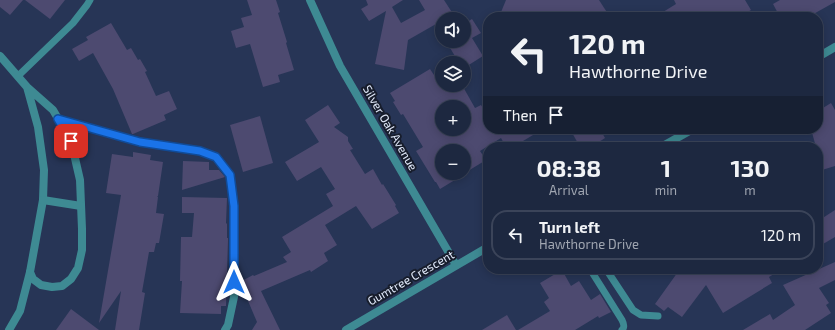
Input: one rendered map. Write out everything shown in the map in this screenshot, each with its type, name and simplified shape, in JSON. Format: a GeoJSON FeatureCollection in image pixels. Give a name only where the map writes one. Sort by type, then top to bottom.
{"type":"FeatureCollection","features":[{"type":"Feature","properties":{"kind":"street","name":"Silver Oak Avenue"},"geometry":{"type":"LineString","coordinates":[[310,0],[340,66],[456,265]]}},
{"type":"Feature","properties":{"kind":"street"},"geometry":{"type":"LineString","coordinates":[[823,54],[835,47]]}},
{"type":"Feature","properties":{"kind":"street"},"geometry":{"type":"LineString","coordinates":[[0,56],[27,86],[53,110],[71,141],[80,180],[82,250],[78,268],[71,279],[62,286],[52,287],[41,284],[33,279],[30,272]]}},
{"type":"Feature","properties":{"kind":"street"},"geometry":{"type":"LineString","coordinates":[[9,330],[20,311],[30,272],[43,200],[44,170],[38,127],[27,86]]}},
{"type":"Feature","properties":{"kind":"street"},"geometry":{"type":"LineString","coordinates":[[58,119],[140,142],[200,151],[216,157],[230,175],[234,206],[234,297],[228,325],[225,330]]}},
{"type":"Feature","properties":{"kind":"street"},"geometry":{"type":"LineString","coordinates":[[671,142],[684,134]]}},
{"type":"Feature","properties":{"kind":"street"},"geometry":{"type":"LineString","coordinates":[[43,200],[81,206]]}},
{"type":"Feature","properties":{"kind":"street","name":"Gumtree Crescent"},"geometry":{"type":"LineString","coordinates":[[346,330],[483,250]]}},
{"type":"Feature","properties":{"kind":"lane"},"geometry":{"type":"LineString","coordinates":[[18,76],[73,23],[90,0]]}},
{"type":"Feature","properties":{"kind":"lane"},"geometry":{"type":"LineString","coordinates":[[593,274],[622,320],[624,325],[622,330]]}},
{"type":"Feature","properties":{"kind":"lane"},"geometry":{"type":"LineString","coordinates":[[609,274],[633,310],[641,315],[658,316]]}},
{"type":"Feature","properties":{"kind":"building"},"geometry":{"type":"Polygon","coordinates":[[[0,0],[23,0],[10,15],[0,7],[0,0]]]}},
{"type":"Feature","properties":{"kind":"building"},"geometry":{"type":"Polygon","coordinates":[[[25,0],[65,0],[50,19],[25,0]]]}},
{"type":"Feature","properties":{"kind":"building"},"geometry":{"type":"Polygon","coordinates":[[[247,0],[276,0],[280,12],[278,13],[294,70],[278,75],[280,82],[263,87],[250,44],[236,48],[231,31],[244,27],[241,18],[252,15],[247,0]]]}},
{"type":"Feature","properties":{"kind":"building"},"geometry":{"type":"Polygon","coordinates":[[[366,0],[403,0],[392,7],[401,23],[425,10],[419,0],[444,0],[452,12],[435,12],[435,25],[408,40],[404,70],[375,64],[386,11],[369,21],[361,9],[368,5],[366,0]]]}},
{"type":"Feature","properties":{"kind":"building"},"geometry":{"type":"Polygon","coordinates":[[[506,0],[599,0],[607,12],[501,12],[506,0]]]}},
{"type":"Feature","properties":{"kind":"building"},"geometry":{"type":"Polygon","coordinates":[[[674,0],[745,0],[751,10],[748,12],[663,12],[676,4],[674,0]]]}},
{"type":"Feature","properties":{"kind":"building"},"geometry":{"type":"Polygon","coordinates":[[[780,0],[835,0],[835,2],[817,12],[777,12],[773,4],[780,0]]]}},
{"type":"Feature","properties":{"kind":"building"},"geometry":{"type":"Polygon","coordinates":[[[471,20],[481,33],[472,38],[483,56],[471,64],[471,56],[455,56],[450,48],[471,48],[471,20]]]}},
{"type":"Feature","properties":{"kind":"building"},"geometry":{"type":"Polygon","coordinates":[[[111,23],[127,50],[131,48],[138,60],[140,59],[147,71],[145,72],[156,96],[169,91],[177,109],[164,115],[166,120],[133,134],[113,89],[93,53],[79,61],[72,49],[88,40],[86,37],[111,23]]]}},
{"type":"Feature","properties":{"kind":"building"},"geometry":{"type":"Polygon","coordinates":[[[430,69],[435,76],[435,92],[466,92],[470,100],[435,100],[435,136],[471,136],[471,101],[475,108],[481,105],[483,108],[483,134],[535,134],[521,142],[503,142],[501,138],[495,142],[483,142],[483,149],[480,151],[483,156],[483,162],[471,169],[471,144],[435,144],[435,180],[455,180],[440,189],[416,151],[423,147],[403,114],[401,115],[393,102],[395,101],[390,93],[430,69]]]}},
{"type":"Feature","properties":{"kind":"building"},"geometry":{"type":"Polygon","coordinates":[[[831,103],[835,110],[835,166],[823,170],[823,142],[815,142],[812,134],[823,134],[823,108],[831,103]]]}},
{"type":"Feature","properties":{"kind":"building"},"geometry":{"type":"Polygon","coordinates":[[[328,105],[340,123],[334,127],[348,137],[348,141],[353,149],[350,150],[365,174],[373,169],[396,205],[395,206],[399,213],[372,229],[356,206],[325,225],[337,245],[324,253],[328,261],[311,272],[310,270],[261,291],[280,330],[252,330],[257,322],[240,282],[253,275],[254,276],[287,262],[283,257],[291,252],[282,237],[333,206],[326,194],[335,189],[321,167],[297,181],[285,162],[319,142],[305,120],[328,105]]]}},
{"type":"Feature","properties":{"kind":"building"},"geometry":{"type":"Polygon","coordinates":[[[260,116],[273,163],[243,172],[230,125],[260,116]]]}},
{"type":"Feature","properties":{"kind":"building"},"geometry":{"type":"Polygon","coordinates":[[[573,134],[603,134],[605,138],[599,142],[577,142],[573,134]]]}},
{"type":"Feature","properties":{"kind":"building"},"geometry":{"type":"Polygon","coordinates":[[[133,152],[151,155],[150,160],[163,162],[156,213],[164,214],[159,243],[156,243],[154,252],[149,252],[142,292],[145,293],[139,330],[115,330],[121,291],[99,323],[121,195],[106,193],[112,154],[133,157],[133,152]]]}},
{"type":"Feature","properties":{"kind":"building"},"geometry":{"type":"Polygon","coordinates":[[[183,161],[209,162],[209,170],[219,170],[225,177],[182,190],[183,161]]]}},
{"type":"Feature","properties":{"kind":"building"},"geometry":{"type":"Polygon","coordinates":[[[182,197],[227,198],[226,223],[228,240],[226,306],[221,306],[221,314],[180,313],[182,281],[180,281],[181,237],[192,237],[194,213],[182,213],[182,197]]]}},
{"type":"Feature","properties":{"kind":"building"},"geometry":{"type":"Polygon","coordinates":[[[835,210],[835,237],[823,244],[823,218],[835,210]]]}},
{"type":"Feature","properties":{"kind":"building"},"geometry":{"type":"Polygon","coordinates":[[[835,262],[835,280],[819,288],[829,303],[826,305],[831,313],[805,330],[743,330],[770,314],[773,320],[795,305],[783,285],[808,274],[823,274],[823,267],[835,262]]]}},
{"type":"Feature","properties":{"kind":"building"},"geometry":{"type":"Polygon","coordinates":[[[555,274],[564,274],[571,286],[579,281],[591,300],[600,294],[611,312],[599,318],[598,316],[575,330],[518,330],[550,311],[544,302],[549,298],[540,283],[555,274]]]}},
{"type":"Feature","properties":{"kind":"building"},"geometry":{"type":"Polygon","coordinates":[[[676,274],[774,274],[769,277],[772,283],[723,313],[706,285],[682,317],[668,307],[664,311],[655,304],[676,274]]]}},
{"type":"Feature","properties":{"kind":"building"},"geometry":{"type":"Polygon","coordinates":[[[71,309],[99,330],[56,330],[71,309]]]}},
{"type":"Feature","properties":{"kind":"building"},"geometry":{"type":"Polygon","coordinates":[[[507,315],[516,330],[482,330],[507,315]]]}},
{"type":"Feature","properties":{"kind":"route"},"geometry":{"type":"LineString","coordinates":[[71,141],[58,119],[140,142],[200,151],[216,157],[230,175],[234,206],[234,282]]}}]}
